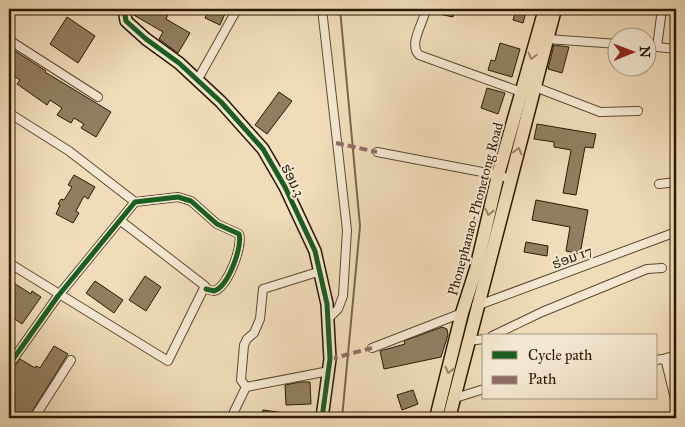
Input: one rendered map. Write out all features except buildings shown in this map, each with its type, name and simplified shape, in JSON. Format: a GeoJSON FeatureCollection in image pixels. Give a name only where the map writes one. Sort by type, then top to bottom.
{"type":"FeatureCollection","features":[{"type":"Feature","properties":{"kind":"main road","name":"Phonephanao-Phonetong Road"},"geometry":{"type":"LineString","coordinates":[[530,91],[545,9]]}},
{"type":"Feature","properties":{"kind":"main road","name":"Phonephanao-Phonetong Road"},"geometry":{"type":"LineString","coordinates":[[449,418],[476,306],[481,270],[504,177],[548,39],[555,9]]}},
{"type":"Feature","properties":{"kind":"main road","name":"Phonephanao-Phonetong Road"},"geometry":{"type":"LineString","coordinates":[[436,418],[462,313],[481,270]]}},
{"type":"Feature","properties":{"kind":"street","name":"ຮ່ອມ 3"},"geometry":{"type":"LineString","coordinates":[[124,9],[126,21],[198,79],[247,129],[263,149],[285,187],[315,251],[321,271],[329,318],[329,371],[322,418]]}},
{"type":"Feature","properties":{"kind":"street"},"geometry":{"type":"LineString","coordinates":[[322,9],[347,230],[343,296],[338,309],[329,318]]}},
{"type":"Feature","properties":{"kind":"street"},"geometry":{"type":"LineString","coordinates":[[426,9],[415,43],[415,50],[419,55],[600,112],[638,111]]}},
{"type":"Feature","properties":{"kind":"street"},"geometry":{"type":"LineString","coordinates":[[658,39],[662,9]]}},
{"type":"Feature","properties":{"kind":"street"},"geometry":{"type":"LineString","coordinates":[[198,79],[236,11]]}},
{"type":"Feature","properties":{"kind":"street"},"geometry":{"type":"LineString","coordinates":[[548,39],[608,43]]}},
{"type":"Feature","properties":{"kind":"street"},"geometry":{"type":"LineString","coordinates":[[9,40],[98,96]]}},
{"type":"Feature","properties":{"kind":"street"},"geometry":{"type":"LineString","coordinates":[[658,47],[676,49]]}},
{"type":"Feature","properties":{"kind":"street"},"geometry":{"type":"LineString","coordinates":[[9,113],[69,151],[135,202],[170,197],[192,201],[217,224],[238,234],[238,248],[224,285],[214,291],[206,289],[205,286],[122,221]]}},
{"type":"Feature","properties":{"kind":"street"},"geometry":{"type":"LineString","coordinates":[[377,152],[504,177]]}},
{"type":"Feature","properties":{"kind":"street"},"geometry":{"type":"LineString","coordinates":[[659,184],[676,182]]}},
{"type":"Feature","properties":{"kind":"street"},"geometry":{"type":"LineString","coordinates":[[9,365],[58,296],[122,221],[135,202]]}},
{"type":"Feature","properties":{"kind":"street","name":"ຮ່ອມ 17"},"geometry":{"type":"LineString","coordinates":[[476,306],[676,232]]}},
{"type":"Feature","properties":{"kind":"street"},"geometry":{"type":"LineString","coordinates":[[9,264],[58,296],[168,361],[206,289]]}},
{"type":"Feature","properties":{"kind":"street"},"geometry":{"type":"LineString","coordinates":[[497,334],[647,269],[662,268]]}},
{"type":"Feature","properties":{"kind":"street"},"geometry":{"type":"LineString","coordinates":[[246,387],[241,380],[244,345],[247,339],[254,333],[260,319],[263,289],[321,271]]}},
{"type":"Feature","properties":{"kind":"street"},"geometry":{"type":"LineString","coordinates":[[372,348],[462,313]]}},
{"type":"Feature","properties":{"kind":"street"},"geometry":{"type":"LineString","coordinates":[[468,341],[482,338]]}},
{"type":"Feature","properties":{"kind":"street"},"geometry":{"type":"LineString","coordinates":[[660,359],[676,355]]}},
{"type":"Feature","properties":{"kind":"street"},"geometry":{"type":"LineString","coordinates":[[660,359],[666,364],[676,403]]}},
{"type":"Feature","properties":{"kind":"street"},"geometry":{"type":"LineString","coordinates":[[34,418],[71,360]]}},
{"type":"Feature","properties":{"kind":"street"},"geometry":{"type":"LineString","coordinates":[[246,387],[329,371]]}},
{"type":"Feature","properties":{"kind":"street"},"geometry":{"type":"LineString","coordinates":[[231,418],[246,387]]}},
{"type":"Feature","properties":{"kind":"street"},"geometry":{"type":"LineString","coordinates":[[440,405],[482,390]]}},
{"type":"Feature","properties":{"kind":"waterway"},"geometry":{"type":"LineString","coordinates":[[340,9],[360,226],[342,418]]}},
{"type":"Feature","properties":{"kind":"marked path"},"geometry":{"type":"LineString","coordinates":[[336,143],[377,152]]}},
{"type":"Feature","properties":{"kind":"marked path"},"geometry":{"type":"LineString","coordinates":[[330,359],[372,348]]}},
{"type":"Feature","properties":{"kind":"cycle path"},"geometry":{"type":"LineString","coordinates":[[124,9],[126,21],[146,39],[179,63],[221,102],[263,149],[285,187],[315,251],[327,304],[330,359],[322,418]]}},
{"type":"Feature","properties":{"kind":"cycle path"},"geometry":{"type":"LineString","coordinates":[[9,365],[58,296],[135,202],[178,197],[191,201],[217,224],[239,234],[240,240],[237,256],[229,274],[219,288],[214,291],[206,289]]}}]}
